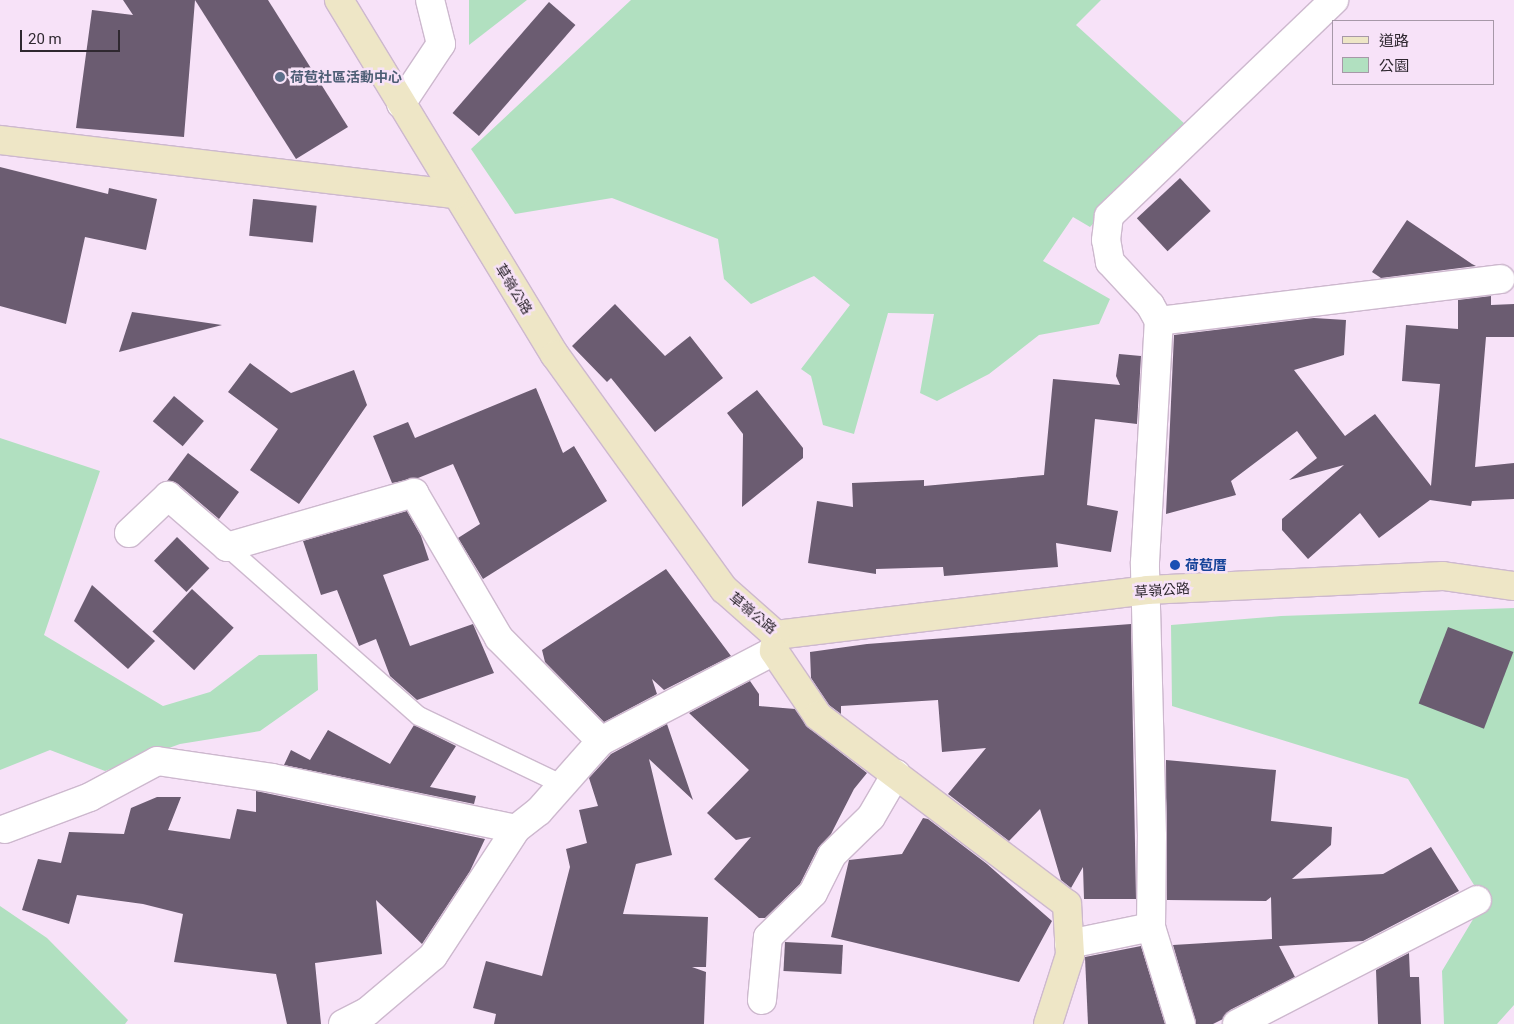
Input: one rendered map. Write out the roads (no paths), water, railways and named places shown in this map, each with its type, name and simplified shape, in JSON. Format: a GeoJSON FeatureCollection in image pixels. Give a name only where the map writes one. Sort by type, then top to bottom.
{"type":"FeatureCollection","features":[{"type":"Feature","properties":{"kind":"main road","name":"草嶺公路"},"geometry":{"type":"LineString","coordinates":[[339,0],[554,355],[724,589],[775,643],[1148,590],[1443,576],[1514,586]]}},
{"type":"Feature","properties":{"kind":"main road"},"geometry":{"type":"LineString","coordinates":[[0,140],[455,194]]}},
{"type":"Feature","properties":{"kind":"main road"},"geometry":{"type":"LineString","coordinates":[[775,643],[818,716],[1067,904],[1070,955],[1048,1024]]}},
{"type":"Feature","properties":{"kind":"street"},"geometry":{"type":"LineString","coordinates":[[401,104],[441,44],[430,0]]}},
{"type":"Feature","properties":{"kind":"street"},"geometry":{"type":"LineString","coordinates":[[1181,1024],[1151,926],[1148,590],[1145,562],[1159,320],[1150,305],[1110,262],[1106,240],[1109,216],[1334,0]]}},
{"type":"Feature","properties":{"kind":"street"},"geometry":{"type":"LineString","coordinates":[[1159,320],[1500,279]]}},
{"type":"Feature","properties":{"kind":"street"},"geometry":{"type":"LineString","coordinates":[[129,533],[168,496],[227,547],[414,493],[499,638],[601,741]]}},
{"type":"Feature","properties":{"kind":"street"},"geometry":{"type":"LineString","coordinates":[[343,1024],[368,1011],[433,956],[516,830],[539,811],[601,741],[775,643]]}},
{"type":"Feature","properties":{"kind":"street"},"geometry":{"type":"LineString","coordinates":[[5,828],[90,797],[157,761],[272,778],[516,830]]}},
{"type":"Feature","properties":{"kind":"street"},"geometry":{"type":"LineString","coordinates":[[762,1000],[768,937],[813,893],[832,855],[871,817],[896,774]]}},
{"type":"Feature","properties":{"kind":"street"},"geometry":{"type":"LineString","coordinates":[[1237,1024],[1477,900]]}},
{"type":"Feature","properties":{"kind":"street"},"geometry":{"type":"LineString","coordinates":[[1069,944],[1151,926]]}},
{"type":"Feature","properties":{"kind":"lane"},"geometry":{"type":"LineString","coordinates":[[227,547],[419,716],[561,784]]}},
{"type":"Feature","properties":{"kind":"place","name":"荷苞社區活動中心"},"geometry":{"type":"Point","coordinates":[280,77]}},
{"type":"Feature","properties":{"kind":"place","name":"荷苞厝"},"geometry":{"type":"Point","coordinates":[1175,565]}}]}
